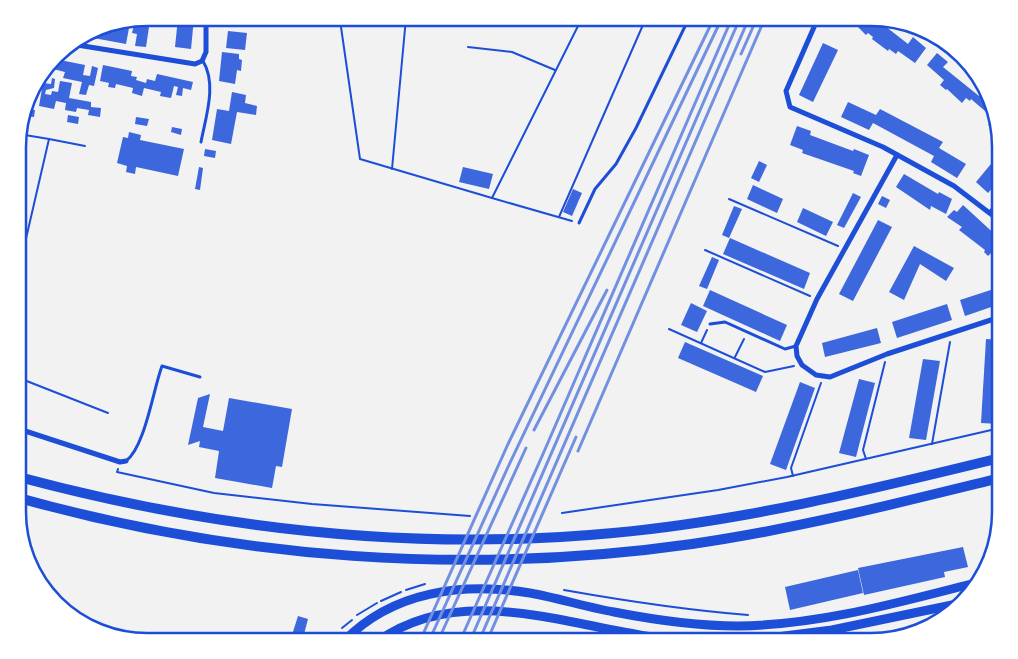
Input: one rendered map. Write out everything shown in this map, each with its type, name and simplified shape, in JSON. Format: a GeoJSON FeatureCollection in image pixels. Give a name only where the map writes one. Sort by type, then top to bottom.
{"type":"FeatureCollection","features":[{"type":"Feature","properties":{"kind":"highway"},"geometry":{"type":"LineString","coordinates":[[26,479],[133,506],[240,525],[374,538],[490,540],[614,533],[736,516],[814,502],[991,460]]}},
{"type":"Feature","properties":{"kind":"highway"},"geometry":{"type":"LineString","coordinates":[[26,500],[123,525],[260,548],[368,558],[492,560],[587,556],[721,540],[833,518],[991,480]]}},
{"type":"Feature","properties":{"kind":"main road"},"geometry":{"type":"LineString","coordinates":[[354,633],[377,614],[403,601],[425,594],[484,590],[524,593],[664,621],[748,626],[794,623],[842,615],[966,585]]}},
{"type":"Feature","properties":{"kind":"main road"},"geometry":{"type":"LineString","coordinates":[[820,632],[946,606]]}},
{"type":"Feature","properties":{"kind":"main road"},"geometry":{"type":"LineString","coordinates":[[394,633],[421,619],[454,612],[501,611],[619,632]]}},
{"type":"Feature","properties":{"kind":"street"},"geometry":{"type":"LineString","coordinates":[[814,26],[786,91],[790,106],[897,154],[954,186],[991,212]]}},
{"type":"Feature","properties":{"kind":"street"},"geometry":{"type":"LineString","coordinates":[[82,46],[195,64],[202,61],[206,52],[206,27]]}},
{"type":"Feature","properties":{"kind":"street"},"geometry":{"type":"LineString","coordinates":[[897,154],[817,299],[796,346],[797,356],[802,365],[816,375],[830,377],[887,354],[991,320]]}},
{"type":"Feature","properties":{"kind":"street"},"geometry":{"type":"LineString","coordinates":[[26,430],[120,462],[126,462]]}},
{"type":"Feature","properties":{"kind":"lane"},"geometry":{"type":"LineString","coordinates":[[579,223],[595,189],[616,164],[636,128],[685,26]]}},
{"type":"Feature","properties":{"kind":"lane"},"geometry":{"type":"LineString","coordinates":[[201,142],[208,102],[210,73],[202,61]]}},
{"type":"Feature","properties":{"kind":"lane"},"geometry":{"type":"LineString","coordinates":[[710,324],[725,322],[785,349],[796,346]]}},
{"type":"Feature","properties":{"kind":"lane"},"geometry":{"type":"LineString","coordinates":[[126,462],[134,456],[139,445],[154,386],[162,366],[200,376]]}},
{"type":"Feature","properties":{"kind":"path"},"geometry":{"type":"LineString","coordinates":[[492,198],[578,26]]}},
{"type":"Feature","properties":{"kind":"path"},"geometry":{"type":"LineString","coordinates":[[558,217],[642,26]]}},
{"type":"Feature","properties":{"kind":"path"},"geometry":{"type":"LineString","coordinates":[[341,27],[360,159],[579,223]]}},
{"type":"Feature","properties":{"kind":"path"},"geometry":{"type":"LineString","coordinates":[[392,168],[405,27]]}},
{"type":"Feature","properties":{"kind":"path"},"geometry":{"type":"LineString","coordinates":[[468,47],[512,52],[555,70]]}},
{"type":"Feature","properties":{"kind":"path"},"geometry":{"type":"LineString","coordinates":[[27,135],[85,146]]}},
{"type":"Feature","properties":{"kind":"path"},"geometry":{"type":"LineString","coordinates":[[26,239],[49,139]]}},
{"type":"Feature","properties":{"kind":"path"},"geometry":{"type":"LineString","coordinates":[[729,198],[844,249]]}},
{"type":"Feature","properties":{"kind":"path"},"geometry":{"type":"LineString","coordinates":[[705,250],[817,299]]}},
{"type":"Feature","properties":{"kind":"path"},"geometry":{"type":"LineString","coordinates":[[701,343],[710,324]]}},
{"type":"Feature","properties":{"kind":"path"},"geometry":{"type":"LineString","coordinates":[[669,328],[765,372],[802,365]]}},
{"type":"Feature","properties":{"kind":"path"},"geometry":{"type":"LineString","coordinates":[[735,358],[747,332]]}},
{"type":"Feature","properties":{"kind":"path"},"geometry":{"type":"LineString","coordinates":[[932,444],[951,333]]}},
{"type":"Feature","properties":{"kind":"path"},"geometry":{"type":"LineString","coordinates":[[866,459],[862,450],[887,354]]}},
{"type":"Feature","properties":{"kind":"path"},"geometry":{"type":"LineString","coordinates":[[793,476],[791,468],[823,376]]}},
{"type":"Feature","properties":{"kind":"path"},"geometry":{"type":"LineString","coordinates":[[26,381],[108,413]]}},
{"type":"Feature","properties":{"kind":"path"},"geometry":{"type":"LineString","coordinates":[[562,513],[718,490],[793,476],[991,430]]}},
{"type":"Feature","properties":{"kind":"path"},"geometry":{"type":"LineString","coordinates":[[117,472],[214,493],[312,504],[470,516]]}},
{"type":"Feature","properties":{"kind":"path"},"geometry":{"type":"LineString","coordinates":[[337,633],[346,624],[375,604],[399,592],[432,583]]}},
{"type":"Feature","properties":{"kind":"path"},"geometry":{"type":"LineString","coordinates":[[558,588],[640,604],[693,611],[749,615]]}},
{"type":"Feature","properties":{"kind":"building"},"geometry":{"type":"Polygon","coordinates":[[[857,26],[886,27],[908,44],[913,37],[926,48],[915,63],[898,51],[896,54],[889,49],[888,51],[872,39],[873,37],[868,33],[866,35],[857,26]]]}},
{"type":"Feature","properties":{"kind":"building"},"geometry":{"type":"Polygon","coordinates":[[[149,27],[146,47],[135,46],[137,34],[132,33],[133,28],[149,27]]]}},
{"type":"Feature","properties":{"kind":"building"},"geometry":{"type":"Polygon","coordinates":[[[177,27],[193,27],[191,49],[175,47],[177,27]]]}},
{"type":"Feature","properties":{"kind":"building"},"geometry":{"type":"Polygon","coordinates":[[[129,28],[126,44],[95,38],[101,35],[129,28]]]}},
{"type":"Feature","properties":{"kind":"building"},"geometry":{"type":"Polygon","coordinates":[[[228,31],[247,33],[245,50],[226,48],[228,31]]]}},
{"type":"Feature","properties":{"kind":"building"},"geometry":{"type":"Polygon","coordinates":[[[823,43],[838,50],[813,102],[799,95],[823,43]]]}},
{"type":"Feature","properties":{"kind":"building"},"geometry":{"type":"Polygon","coordinates":[[[222,52],[239,54],[239,59],[242,60],[241,71],[237,70],[235,84],[219,81],[222,52]]]}},
{"type":"Feature","properties":{"kind":"building"},"geometry":{"type":"Polygon","coordinates":[[[937,53],[948,62],[943,67],[980,95],[986,110],[971,99],[970,101],[966,98],[962,103],[940,85],[944,80],[927,65],[937,53]]]}},
{"type":"Feature","properties":{"kind":"building"},"geometry":{"type":"Polygon","coordinates":[[[63,61],[85,65],[83,75],[90,76],[92,66],[98,68],[94,86],[89,85],[86,95],[79,94],[82,82],[63,78],[65,72],[55,69],[63,61]]]}},
{"type":"Feature","properties":{"kind":"building"},"geometry":{"type":"Polygon","coordinates":[[[103,65],[132,71],[131,76],[137,77],[136,80],[146,83],[147,79],[155,81],[157,74],[193,82],[191,90],[183,88],[182,96],[176,95],[178,87],[174,86],[171,98],[160,96],[161,92],[144,88],[142,96],[132,93],[133,88],[116,84],[115,88],[108,87],[109,83],[100,81],[103,65]]]}},
{"type":"Feature","properties":{"kind":"building"},"geometry":{"type":"Polygon","coordinates":[[[52,78],[55,79],[54,88],[46,90],[45,94],[51,95],[52,91],[58,92],[60,81],[72,83],[69,98],[91,102],[91,107],[101,108],[100,117],[88,115],[89,110],[77,108],[76,112],[65,110],[66,103],[56,101],[54,109],[39,106],[42,89],[45,83],[51,84],[52,78]]]}},
{"type":"Feature","properties":{"kind":"building"},"geometry":{"type":"Polygon","coordinates":[[[232,92],[246,95],[245,103],[257,106],[256,115],[237,112],[231,144],[212,140],[217,109],[229,111],[232,92]]]}},
{"type":"Feature","properties":{"kind":"building"},"geometry":{"type":"Polygon","coordinates":[[[848,102],[876,115],[880,109],[943,142],[939,148],[966,164],[957,178],[931,162],[934,156],[873,123],[869,130],[841,117],[848,102]]]}},
{"type":"Feature","properties":{"kind":"building"},"geometry":{"type":"Polygon","coordinates":[[[33,110],[35,110],[34,117],[30,117],[33,110]]]}},
{"type":"Feature","properties":{"kind":"building"},"geometry":{"type":"Polygon","coordinates":[[[68,115],[79,117],[78,124],[67,122],[68,115]]]}},
{"type":"Feature","properties":{"kind":"building"},"geometry":{"type":"Polygon","coordinates":[[[136,117],[149,119],[147,126],[135,124],[136,117]]]}},
{"type":"Feature","properties":{"kind":"building"},"geometry":{"type":"Polygon","coordinates":[[[797,126],[811,131],[810,135],[869,155],[861,176],[853,173],[854,171],[802,153],[803,150],[790,145],[797,126]]]}},
{"type":"Feature","properties":{"kind":"building"},"geometry":{"type":"Polygon","coordinates":[[[172,127],[182,129],[181,135],[171,132],[172,127]]]}},
{"type":"Feature","properties":{"kind":"building"},"geometry":{"type":"Polygon","coordinates":[[[129,132],[141,135],[140,140],[184,149],[178,176],[136,167],[135,174],[126,172],[127,166],[117,163],[123,137],[128,138],[129,132]]]}},
{"type":"Feature","properties":{"kind":"building"},"geometry":{"type":"Polygon","coordinates":[[[205,149],[216,151],[215,158],[204,156],[205,149]]]}},
{"type":"Feature","properties":{"kind":"building"},"geometry":{"type":"Polygon","coordinates":[[[759,161],[767,165],[759,182],[751,178],[759,161]]]}},
{"type":"Feature","properties":{"kind":"building"},"geometry":{"type":"Polygon","coordinates":[[[991,164],[991,190],[988,193],[976,182],[991,164]]]}},
{"type":"Feature","properties":{"kind":"building"},"geometry":{"type":"Polygon","coordinates":[[[199,167],[203,168],[200,190],[195,189],[199,167]]]}},
{"type":"Feature","properties":{"kind":"building"},"geometry":{"type":"Polygon","coordinates":[[[463,167],[493,174],[489,189],[459,182],[463,167]]]}},
{"type":"Feature","properties":{"kind":"building"},"geometry":{"type":"Polygon","coordinates":[[[904,174],[938,194],[939,192],[952,199],[946,214],[931,206],[930,210],[896,187],[904,174]]]}},
{"type":"Feature","properties":{"kind":"building"},"geometry":{"type":"Polygon","coordinates":[[[753,185],[783,199],[777,213],[747,199],[753,185]]]}},
{"type":"Feature","properties":{"kind":"building"},"geometry":{"type":"Polygon","coordinates":[[[573,189],[582,193],[572,216],[563,212],[573,189]]]}},
{"type":"Feature","properties":{"kind":"building"},"geometry":{"type":"Polygon","coordinates":[[[853,193],[861,197],[844,228],[837,225],[853,193]]]}},
{"type":"Feature","properties":{"kind":"building"},"geometry":{"type":"Polygon","coordinates":[[[882,196],[890,200],[886,208],[878,204],[882,196]]]}},
{"type":"Feature","properties":{"kind":"building"},"geometry":{"type":"Polygon","coordinates":[[[963,205],[991,231],[991,253],[988,256],[984,252],[985,250],[959,230],[962,227],[947,217],[954,210],[957,212],[963,205]]]}},
{"type":"Feature","properties":{"kind":"building"},"geometry":{"type":"Polygon","coordinates":[[[734,206],[742,209],[729,238],[722,235],[734,206]]]}},
{"type":"Feature","properties":{"kind":"building"},"geometry":{"type":"Polygon","coordinates":[[[803,208],[833,222],[826,236],[797,222],[803,208]]]}},
{"type":"Feature","properties":{"kind":"building"},"geometry":{"type":"Polygon","coordinates":[[[878,220],[892,227],[853,301],[839,294],[878,220]]]}},
{"type":"Feature","properties":{"kind":"building"},"geometry":{"type":"Polygon","coordinates":[[[730,238],[810,273],[804,289],[723,254],[730,238]]]}},
{"type":"Feature","properties":{"kind":"building"},"geometry":{"type":"Polygon","coordinates":[[[914,246],[954,268],[946,281],[920,264],[904,300],[889,292],[914,246]]]}},
{"type":"Feature","properties":{"kind":"building"},"geometry":{"type":"Polygon","coordinates":[[[712,257],[719,260],[707,289],[699,286],[712,257]]]}},
{"type":"Feature","properties":{"kind":"building"},"geometry":{"type":"Polygon","coordinates":[[[710,290],[787,325],[780,341],[703,306],[710,290]]]}},
{"type":"Feature","properties":{"kind":"building"},"geometry":{"type":"Polygon","coordinates":[[[991,290],[991,307],[965,316],[960,300],[991,290]]]}},
{"type":"Feature","properties":{"kind":"building"},"geometry":{"type":"Polygon","coordinates":[[[691,303],[707,311],[697,332],[681,325],[691,303]]]}},
{"type":"Feature","properties":{"kind":"building"},"geometry":{"type":"Polygon","coordinates":[[[947,304],[952,320],[897,338],[892,322],[947,304]]]}},
{"type":"Feature","properties":{"kind":"building"},"geometry":{"type":"Polygon","coordinates":[[[877,328],[881,343],[825,357],[822,343],[877,328]]]}},
{"type":"Feature","properties":{"kind":"building"},"geometry":{"type":"Polygon","coordinates":[[[986,339],[991,339],[991,424],[981,423],[986,339]]]}},
{"type":"Feature","properties":{"kind":"building"},"geometry":{"type":"Polygon","coordinates":[[[685,342],[763,376],[756,392],[678,358],[685,342]]]}},
{"type":"Feature","properties":{"kind":"building"},"geometry":{"type":"Polygon","coordinates":[[[923,359],[940,361],[926,440],[909,438],[923,359]]]}},
{"type":"Feature","properties":{"kind":"building"},"geometry":{"type":"Polygon","coordinates":[[[859,379],[875,383],[856,457],[839,453],[859,379]]]}},
{"type":"Feature","properties":{"kind":"building"},"geometry":{"type":"Polygon","coordinates":[[[800,382],[815,388],[786,470],[770,464],[800,382]]]}},
{"type":"Feature","properties":{"kind":"building"},"geometry":{"type":"Polygon","coordinates":[[[210,394],[203,427],[223,431],[229,398],[292,409],[282,467],[276,466],[272,488],[215,478],[219,451],[199,447],[200,441],[188,445],[198,398],[210,394]]]}},
{"type":"Feature","properties":{"kind":"building"},"geometry":{"type":"Polygon","coordinates":[[[963,547],[968,567],[944,572],[945,577],[864,595],[858,568],[963,547]]]}},
{"type":"Feature","properties":{"kind":"building"},"geometry":{"type":"Polygon","coordinates":[[[858,570],[863,593],[790,610],[785,587],[858,570]]]}},
{"type":"Feature","properties":{"kind":"building"},"geometry":{"type":"Polygon","coordinates":[[[298,616],[308,619],[304,633],[293,633],[298,616]]]}},
{"type":"Feature","properties":{"kind":"railway"},"geometry":{"type":"LineString","coordinates":[[424,633],[508,444],[710,26]]}},
{"type":"Feature","properties":{"kind":"railway"},"geometry":{"type":"LineString","coordinates":[[433,633],[508,467],[718,26]]}},
{"type":"Feature","properties":{"kind":"railway"},"geometry":{"type":"LineString","coordinates":[[464,633],[728,26]]}},
{"type":"Feature","properties":{"kind":"railway"},"geometry":{"type":"LineString","coordinates":[[474,633],[736,26]]}},
{"type":"Feature","properties":{"kind":"railway"},"geometry":{"type":"LineString","coordinates":[[483,633],[745,26]]}},
{"type":"Feature","properties":{"kind":"railway"},"geometry":{"type":"LineString","coordinates":[[741,54],[753,26]]}},
{"type":"Feature","properties":{"kind":"railway"},"geometry":{"type":"LineString","coordinates":[[578,451],[761,26]]}},
{"type":"Feature","properties":{"kind":"railway"},"geometry":{"type":"LineString","coordinates":[[534,430],[607,290]]}},
{"type":"Feature","properties":{"kind":"railway"},"geometry":{"type":"LineString","coordinates":[[491,633],[576,437]]}},
{"type":"Feature","properties":{"kind":"railway"},"geometry":{"type":"LineString","coordinates":[[442,633],[526,448]]}}]}
